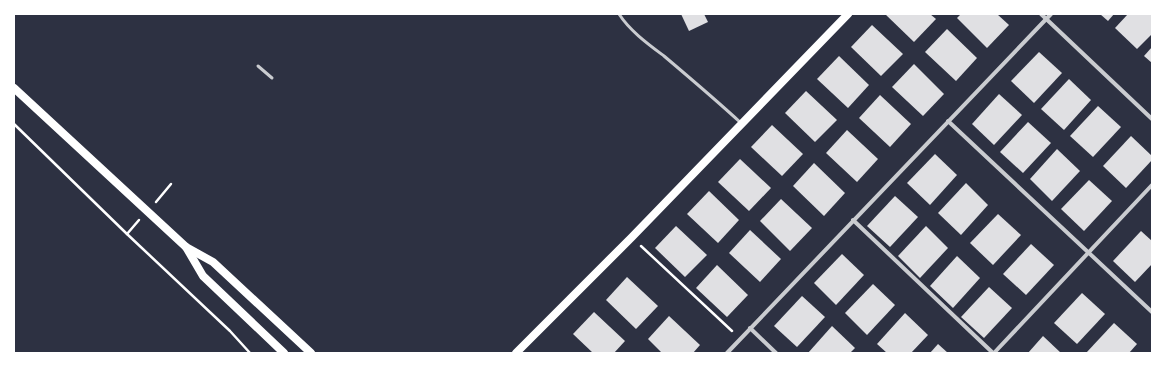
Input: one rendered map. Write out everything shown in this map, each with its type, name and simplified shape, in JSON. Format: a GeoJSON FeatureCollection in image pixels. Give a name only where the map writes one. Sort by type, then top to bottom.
{"type":"FeatureCollection","features":[{"type":"Feature","properties":{"kind":"main road"},"geometry":{"type":"LineString","coordinates":[[516,353],[632,237],[848,14]]}},
{"type":"Feature","properties":{"kind":"main road"},"geometry":{"type":"LineString","coordinates":[[14,88],[186,247],[213,262],[311,353]]}},
{"type":"Feature","properties":{"kind":"main road"},"geometry":{"type":"LineString","coordinates":[[186,247],[203,276],[284,353]]}},
{"type":"Feature","properties":{"kind":"main road"},"geometry":{"type":"LineString","coordinates":[[265,335],[279,353]]}},
{"type":"Feature","properties":{"kind":"street"},"geometry":{"type":"LineString","coordinates":[[1041,14],[1152,119]]}},
{"type":"Feature","properties":{"kind":"street"},"geometry":{"type":"LineString","coordinates":[[726,353],[1051,14]]}},
{"type":"Feature","properties":{"kind":"street"},"geometry":{"type":"LineString","coordinates":[[948,121],[1152,312]]}},
{"type":"Feature","properties":{"kind":"street"},"geometry":{"type":"LineString","coordinates":[[853,220],[994,353],[1152,185]]}},
{"type":"Feature","properties":{"kind":"street"},"geometry":{"type":"LineString","coordinates":[[750,328],[776,353]]}},
{"type":"Feature","properties":{"kind":"lane"},"geometry":{"type":"LineString","coordinates":[[619,14],[623,20],[641,37],[742,123]]}},
{"type":"Feature","properties":{"kind":"lane"},"geometry":{"type":"LineString","coordinates":[[258,66],[272,78]]}},
{"type":"Feature","properties":{"kind":"path"},"geometry":{"type":"LineString","coordinates":[[14,124],[127,234],[230,331],[250,353]]}},
{"type":"Feature","properties":{"kind":"path"},"geometry":{"type":"LineString","coordinates":[[632,237],[740,339]]}},
{"type":"Feature","properties":{"kind":"building"},"geometry":{"type":"Polygon","coordinates":[[[681,14],[704,14],[708,22],[689,31],[681,14]]]}},
{"type":"Feature","properties":{"kind":"building"},"geometry":{"type":"Polygon","coordinates":[[[885,14],[930,14],[936,19],[914,42],[885,14]]]}},
{"type":"Feature","properties":{"kind":"building"},"geometry":{"type":"Polygon","coordinates":[[[961,14],[997,14],[1009,25],[987,48],[957,18],[961,14]]]}},
{"type":"Feature","properties":{"kind":"building"},"geometry":{"type":"Polygon","coordinates":[[[1100,14],[1114,14],[1108,21],[1100,14]]]}},
{"type":"Feature","properties":{"kind":"building"},"geometry":{"type":"Polygon","coordinates":[[[1128,14],[1152,14],[1152,34],[1137,49],[1115,28],[1128,14]]]}},
{"type":"Feature","properties":{"kind":"building"},"geometry":{"type":"Polygon","coordinates":[[[872,25],[903,54],[881,76],[851,47],[872,25]]]}},
{"type":"Feature","properties":{"kind":"building"},"geometry":{"type":"Polygon","coordinates":[[[947,29],[977,58],[956,81],[925,52],[947,29]]]}},
{"type":"Feature","properties":{"kind":"building"},"geometry":{"type":"Polygon","coordinates":[[[1152,47],[1152,63],[1144,56],[1152,47]]]}},
{"type":"Feature","properties":{"kind":"building"},"geometry":{"type":"Polygon","coordinates":[[[1039,52],[1062,73],[1034,103],[1011,81],[1039,52]]]}},
{"type":"Feature","properties":{"kind":"building"},"geometry":{"type":"Polygon","coordinates":[[[839,56],[869,85],[848,108],[817,79],[839,56]]]}},
{"type":"Feature","properties":{"kind":"building"},"geometry":{"type":"Polygon","coordinates":[[[914,64],[944,94],[923,116],[892,87],[914,64]]]}},
{"type":"Feature","properties":{"kind":"building"},"geometry":{"type":"Polygon","coordinates":[[[1069,79],[1091,100],[1064,130],[1041,109],[1069,79]]]}},
{"type":"Feature","properties":{"kind":"building"},"geometry":{"type":"Polygon","coordinates":[[[806,91],[837,120],[815,142],[785,113],[806,91]]]}},
{"type":"Feature","properties":{"kind":"building"},"geometry":{"type":"Polygon","coordinates":[[[999,94],[1022,115],[994,145],[972,124],[999,94]]]}},
{"type":"Feature","properties":{"kind":"building"},"geometry":{"type":"Polygon","coordinates":[[[880,95],[911,124],[890,147],[859,118],[880,95]]]}},
{"type":"Feature","properties":{"kind":"building"},"geometry":{"type":"Polygon","coordinates":[[[1098,106],[1121,127],[1093,157],[1070,136],[1098,106]]]}},
{"type":"Feature","properties":{"kind":"building"},"geometry":{"type":"Polygon","coordinates":[[[1028,122],[1051,143],[1023,173],[1000,152],[1028,122]]]}},
{"type":"Feature","properties":{"kind":"building"},"geometry":{"type":"Polygon","coordinates":[[[772,125],[803,154],[782,176],[751,147],[772,125]]]}},
{"type":"Feature","properties":{"kind":"building"},"geometry":{"type":"Polygon","coordinates":[[[847,130],[878,159],[857,182],[826,153],[847,130]]]}},
{"type":"Feature","properties":{"kind":"building"},"geometry":{"type":"Polygon","coordinates":[[[1131,136],[1152,156],[1152,160],[1126,188],[1103,166],[1131,136]]]}},
{"type":"Feature","properties":{"kind":"building"},"geometry":{"type":"Polygon","coordinates":[[[1057,149],[1080,171],[1052,201],[1030,179],[1057,149]]]}},
{"type":"Feature","properties":{"kind":"building"},"geometry":{"type":"Polygon","coordinates":[[[935,154],[957,175],[930,205],[907,183],[935,154]]]}},
{"type":"Feature","properties":{"kind":"building"},"geometry":{"type":"Polygon","coordinates":[[[740,159],[771,188],[749,211],[718,182],[740,159]]]}},
{"type":"Feature","properties":{"kind":"building"},"geometry":{"type":"Polygon","coordinates":[[[814,163],[845,193],[824,216],[793,186],[814,163]]]}},
{"type":"Feature","properties":{"kind":"building"},"geometry":{"type":"Polygon","coordinates":[[[1089,180],[1112,201],[1084,231],[1061,209],[1089,180]]]}},
{"type":"Feature","properties":{"kind":"building"},"geometry":{"type":"Polygon","coordinates":[[[966,183],[988,205],[961,235],[938,213],[966,183]]]}},
{"type":"Feature","properties":{"kind":"building"},"geometry":{"type":"Polygon","coordinates":[[[709,191],[739,220],[718,243],[687,214],[709,191]]]}},
{"type":"Feature","properties":{"kind":"building"},"geometry":{"type":"Polygon","coordinates":[[[895,196],[918,217],[890,247],[867,226],[895,196]]]}},
{"type":"Feature","properties":{"kind":"building"},"geometry":{"type":"Polygon","coordinates":[[[781,199],[812,228],[790,251],[760,221],[781,199]]]}},
{"type":"Feature","properties":{"kind":"building"},"geometry":{"type":"Polygon","coordinates":[[[998,214],[1021,235],[993,265],[970,243],[998,214]]]}},
{"type":"Feature","properties":{"kind":"building"},"geometry":{"type":"Polygon","coordinates":[[[676,226],[707,255],[685,277],[655,248],[676,226]]]}},
{"type":"Feature","properties":{"kind":"building"},"geometry":{"type":"Polygon","coordinates":[[[926,226],[948,248],[920,278],[898,256],[926,226]]]}},
{"type":"Feature","properties":{"kind":"building"},"geometry":{"type":"Polygon","coordinates":[[[750,230],[781,259],[760,282],[729,253],[750,230]]]}},
{"type":"Feature","properties":{"kind":"building"},"geometry":{"type":"Polygon","coordinates":[[[1141,231],[1152,241],[1152,264],[1135,282],[1113,261],[1141,231]]]}},
{"type":"Feature","properties":{"kind":"building"},"geometry":{"type":"Polygon","coordinates":[[[1031,244],[1054,265],[1026,295],[1003,274],[1031,244]]]}},
{"type":"Feature","properties":{"kind":"building"},"geometry":{"type":"Polygon","coordinates":[[[842,254],[864,275],[836,305],[814,283],[842,254]]]}},
{"type":"Feature","properties":{"kind":"building"},"geometry":{"type":"Polygon","coordinates":[[[957,256],[980,278],[953,308],[930,286],[957,256]]]}},
{"type":"Feature","properties":{"kind":"building"},"geometry":{"type":"Polygon","coordinates":[[[717,265],[748,295],[727,317],[696,288],[717,265]]]}},
{"type":"Feature","properties":{"kind":"building"},"geometry":{"type":"Polygon","coordinates":[[[627,277],[658,306],[636,329],[606,300],[627,277]]]}},
{"type":"Feature","properties":{"kind":"building"},"geometry":{"type":"Polygon","coordinates":[[[873,284],[895,305],[867,335],[845,313],[873,284]]]}},
{"type":"Feature","properties":{"kind":"building"},"geometry":{"type":"Polygon","coordinates":[[[989,287],[1012,308],[984,338],[961,317],[989,287]]]}},
{"type":"Feature","properties":{"kind":"building"},"geometry":{"type":"Polygon","coordinates":[[[1082,293],[1105,314],[1077,344],[1054,323],[1082,293]]]}},
{"type":"Feature","properties":{"kind":"building"},"geometry":{"type":"Polygon","coordinates":[[[802,296],[825,317],[797,347],[774,326],[802,296]]]}},
{"type":"Feature","properties":{"kind":"building"},"geometry":{"type":"Polygon","coordinates":[[[594,312],[625,341],[614,353],[593,353],[573,334],[594,312]]]}},
{"type":"Feature","properties":{"kind":"building"},"geometry":{"type":"Polygon","coordinates":[[[905,313],[928,335],[911,353],[887,353],[877,344],[905,313]]]}},
{"type":"Feature","properties":{"kind":"building"},"geometry":{"type":"Polygon","coordinates":[[[669,316],[700,345],[693,353],[662,353],[648,339],[669,316]]]}},
{"type":"Feature","properties":{"kind":"building"},"geometry":{"type":"Polygon","coordinates":[[[1114,323],[1137,344],[1129,353],[1086,353],[1114,323]]]}},
{"type":"Feature","properties":{"kind":"building"},"geometry":{"type":"Polygon","coordinates":[[[832,326],[855,348],[850,353],[808,353],[832,326]]]}},
{"type":"Feature","properties":{"kind":"building"},"geometry":{"type":"Polygon","coordinates":[[[1043,336],[1061,353],[1028,353],[1043,336]]]}},
{"type":"Feature","properties":{"kind":"building"},"geometry":{"type":"Polygon","coordinates":[[[938,344],[948,353],[930,353],[938,344]]]}}]}
